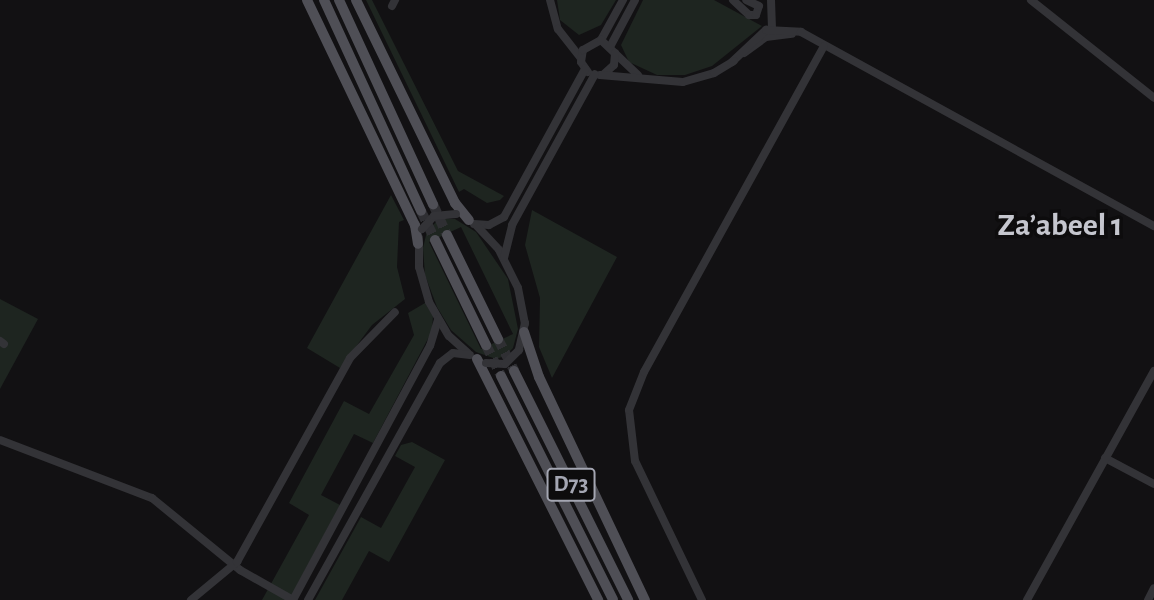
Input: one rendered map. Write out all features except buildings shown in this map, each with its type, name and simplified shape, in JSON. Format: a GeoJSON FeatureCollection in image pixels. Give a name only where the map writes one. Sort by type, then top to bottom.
{"type":"FeatureCollection","features":[{"type":"Feature","properties":{"kind":"main road"},"geometry":{"type":"LineString","coordinates":[[307,0],[415,225],[418,244]]}},
{"type":"Feature","properties":{"kind":"main road"},"geometry":{"type":"LineString","coordinates":[[324,0],[421,211]]}},
{"type":"Feature","properties":{"kind":"main road"},"geometry":{"type":"LineString","coordinates":[[339,0],[433,204]]}},
{"type":"Feature","properties":{"kind":"main road"},"geometry":{"type":"LineString","coordinates":[[356,0],[455,203],[472,222]]}},
{"type":"Feature","properties":{"kind":"main road"},"geometry":{"type":"LineString","coordinates":[[447,235],[498,339]]}},
{"type":"Feature","properties":{"kind":"main road"},"geometry":{"type":"LineString","coordinates":[[435,240],[486,345]]}},
{"type":"Feature","properties":{"kind":"main road"},"geometry":{"type":"LineString","coordinates":[[524,332],[535,368],[645,600]]}},
{"type":"Feature","properties":{"kind":"main road"},"geometry":{"type":"LineString","coordinates":[[478,359],[598,600]]}},
{"type":"Feature","properties":{"kind":"main road","name":"D73"},"geometry":{"type":"LineString","coordinates":[[514,371],[628,600]]}},
{"type":"Feature","properties":{"kind":"main road","name":"D73"},"geometry":{"type":"LineString","coordinates":[[501,376],[613,600]]}},
{"type":"Feature","properties":{"kind":"street"},"geometry":{"type":"LineString","coordinates":[[551,0],[554,21],[564,37],[581,58],[585,68],[598,75],[683,82],[714,73],[772,32],[793,29],[1154,226]]}},
{"type":"Feature","properties":{"kind":"street"},"geometry":{"type":"LineString","coordinates":[[564,37],[588,43],[601,40],[624,0]]}},
{"type":"Feature","properties":{"kind":"street"},"geometry":{"type":"LineString","coordinates":[[504,258],[512,225],[598,75],[614,65],[613,49],[635,0]]}},
{"type":"Feature","properties":{"kind":"street"},"geometry":{"type":"LineString","coordinates":[[733,0],[749,15],[756,15],[759,6],[746,0]]}},
{"type":"Feature","properties":{"kind":"street"},"geometry":{"type":"LineString","coordinates":[[771,0],[772,32]]}},
{"type":"Feature","properties":{"kind":"street"},"geometry":{"type":"LineString","coordinates":[[1031,0],[1154,98]]}},
{"type":"Feature","properties":{"kind":"street"},"geometry":{"type":"LineString","coordinates":[[601,40],[640,77]]}},
{"type":"Feature","properties":{"kind":"street"},"geometry":{"type":"LineString","coordinates":[[581,58],[588,43]]}},
{"type":"Feature","properties":{"kind":"street"},"geometry":{"type":"LineString","coordinates":[[702,600],[635,460],[629,410],[644,372],[824,46]]}},
{"type":"Feature","properties":{"kind":"street"},"geometry":{"type":"LineString","coordinates":[[478,359],[438,320],[423,285],[418,244],[422,229],[434,216],[456,214],[472,222],[489,225],[504,217],[585,68]]}},
{"type":"Feature","properties":{"kind":"street"},"geometry":{"type":"LineString","coordinates":[[308,600],[440,363],[453,353],[505,364],[519,350],[524,332],[521,298],[504,258],[472,222]]}},
{"type":"Feature","properties":{"kind":"street"},"geometry":{"type":"LineString","coordinates":[[191,600],[234,565],[350,358],[396,312]]}},
{"type":"Feature","properties":{"kind":"street"},"geometry":{"type":"LineString","coordinates":[[0,440],[152,498],[234,565],[293,600],[430,346],[438,320]]}},
{"type":"Feature","properties":{"kind":"street"},"geometry":{"type":"LineString","coordinates":[[1027,600],[1154,371]]}},
{"type":"Feature","properties":{"kind":"street"},"geometry":{"type":"LineString","coordinates":[[1105,458],[1154,484]]}},
{"type":"Feature","properties":{"kind":"street"},"geometry":{"type":"LineString","coordinates":[[1148,600],[1154,589]]}},
{"type":"Feature","properties":{"kind":"shaded area"},"geometry":{"type":"Polygon","coordinates":[[[366,0],[372,0],[458,171],[504,196],[500,200],[487,203],[464,189],[459,192],[366,0]]]}},
{"type":"Feature","properties":{"kind":"shaded area"},"geometry":{"type":"Polygon","coordinates":[[[557,0],[616,0],[601,25],[579,35],[560,20],[557,0]]]}},
{"type":"Feature","properties":{"kind":"shaded area"},"geometry":{"type":"Polygon","coordinates":[[[643,0],[714,0],[762,26],[712,66],[685,75],[657,75],[629,62],[621,45],[643,0]]]}},
{"type":"Feature","properties":{"kind":"shaded area"},"geometry":{"type":"Polygon","coordinates":[[[391,195],[404,220],[399,222],[397,267],[405,299],[372,325],[340,368],[307,348],[391,195]]]}},
{"type":"Feature","properties":{"kind":"shaded area"},"geometry":{"type":"Polygon","coordinates":[[[532,210],[617,257],[552,378],[539,347],[540,298],[525,245],[532,210]]]}},
{"type":"Feature","properties":{"kind":"shaded area"},"geometry":{"type":"Polygon","coordinates":[[[439,219],[455,219],[476,232],[508,279],[518,329],[513,348],[505,356],[496,359],[476,352],[451,330],[437,307],[425,275],[423,248],[427,231],[439,219]],[[461,227],[429,242],[481,349],[513,334],[461,227]]]}},
{"type":"Feature","properties":{"kind":"shaded area"},"geometry":{"type":"Polygon","coordinates":[[[0,299],[38,319],[0,389],[0,299]]]}},
{"type":"Feature","properties":{"kind":"shaded area"},"geometry":{"type":"Polygon","coordinates":[[[425,303],[433,316],[432,331],[373,443],[354,434],[321,495],[340,505],[289,600],[262,600],[309,515],[289,503],[344,401],[369,414],[414,335],[408,313],[425,303]]]}},
{"type":"Feature","properties":{"kind":"shaded area"},"geometry":{"type":"Polygon","coordinates":[[[412,442],[445,460],[389,562],[369,551],[342,600],[315,600],[361,517],[381,528],[415,467],[395,456],[401,445],[412,442]]]}},
{"type":"Feature","properties":{"kind":"tunnel"},"geometry":{"type":"LineString","coordinates":[[433,204],[447,235]]}},
{"type":"Feature","properties":{"kind":"tunnel"},"geometry":{"type":"LineString","coordinates":[[421,211],[435,240]]}},
{"type":"Feature","properties":{"kind":"tunnel"},"geometry":{"type":"LineString","coordinates":[[498,339],[514,371]]}},
{"type":"Feature","properties":{"kind":"tunnel"},"geometry":{"type":"LineString","coordinates":[[486,345],[501,376]]}},
{"type":"Feature","properties":{"kind":"district","name":"Za’abeel 1"},"geometry":{"type":"Point","coordinates":[1060,225]}}]}
